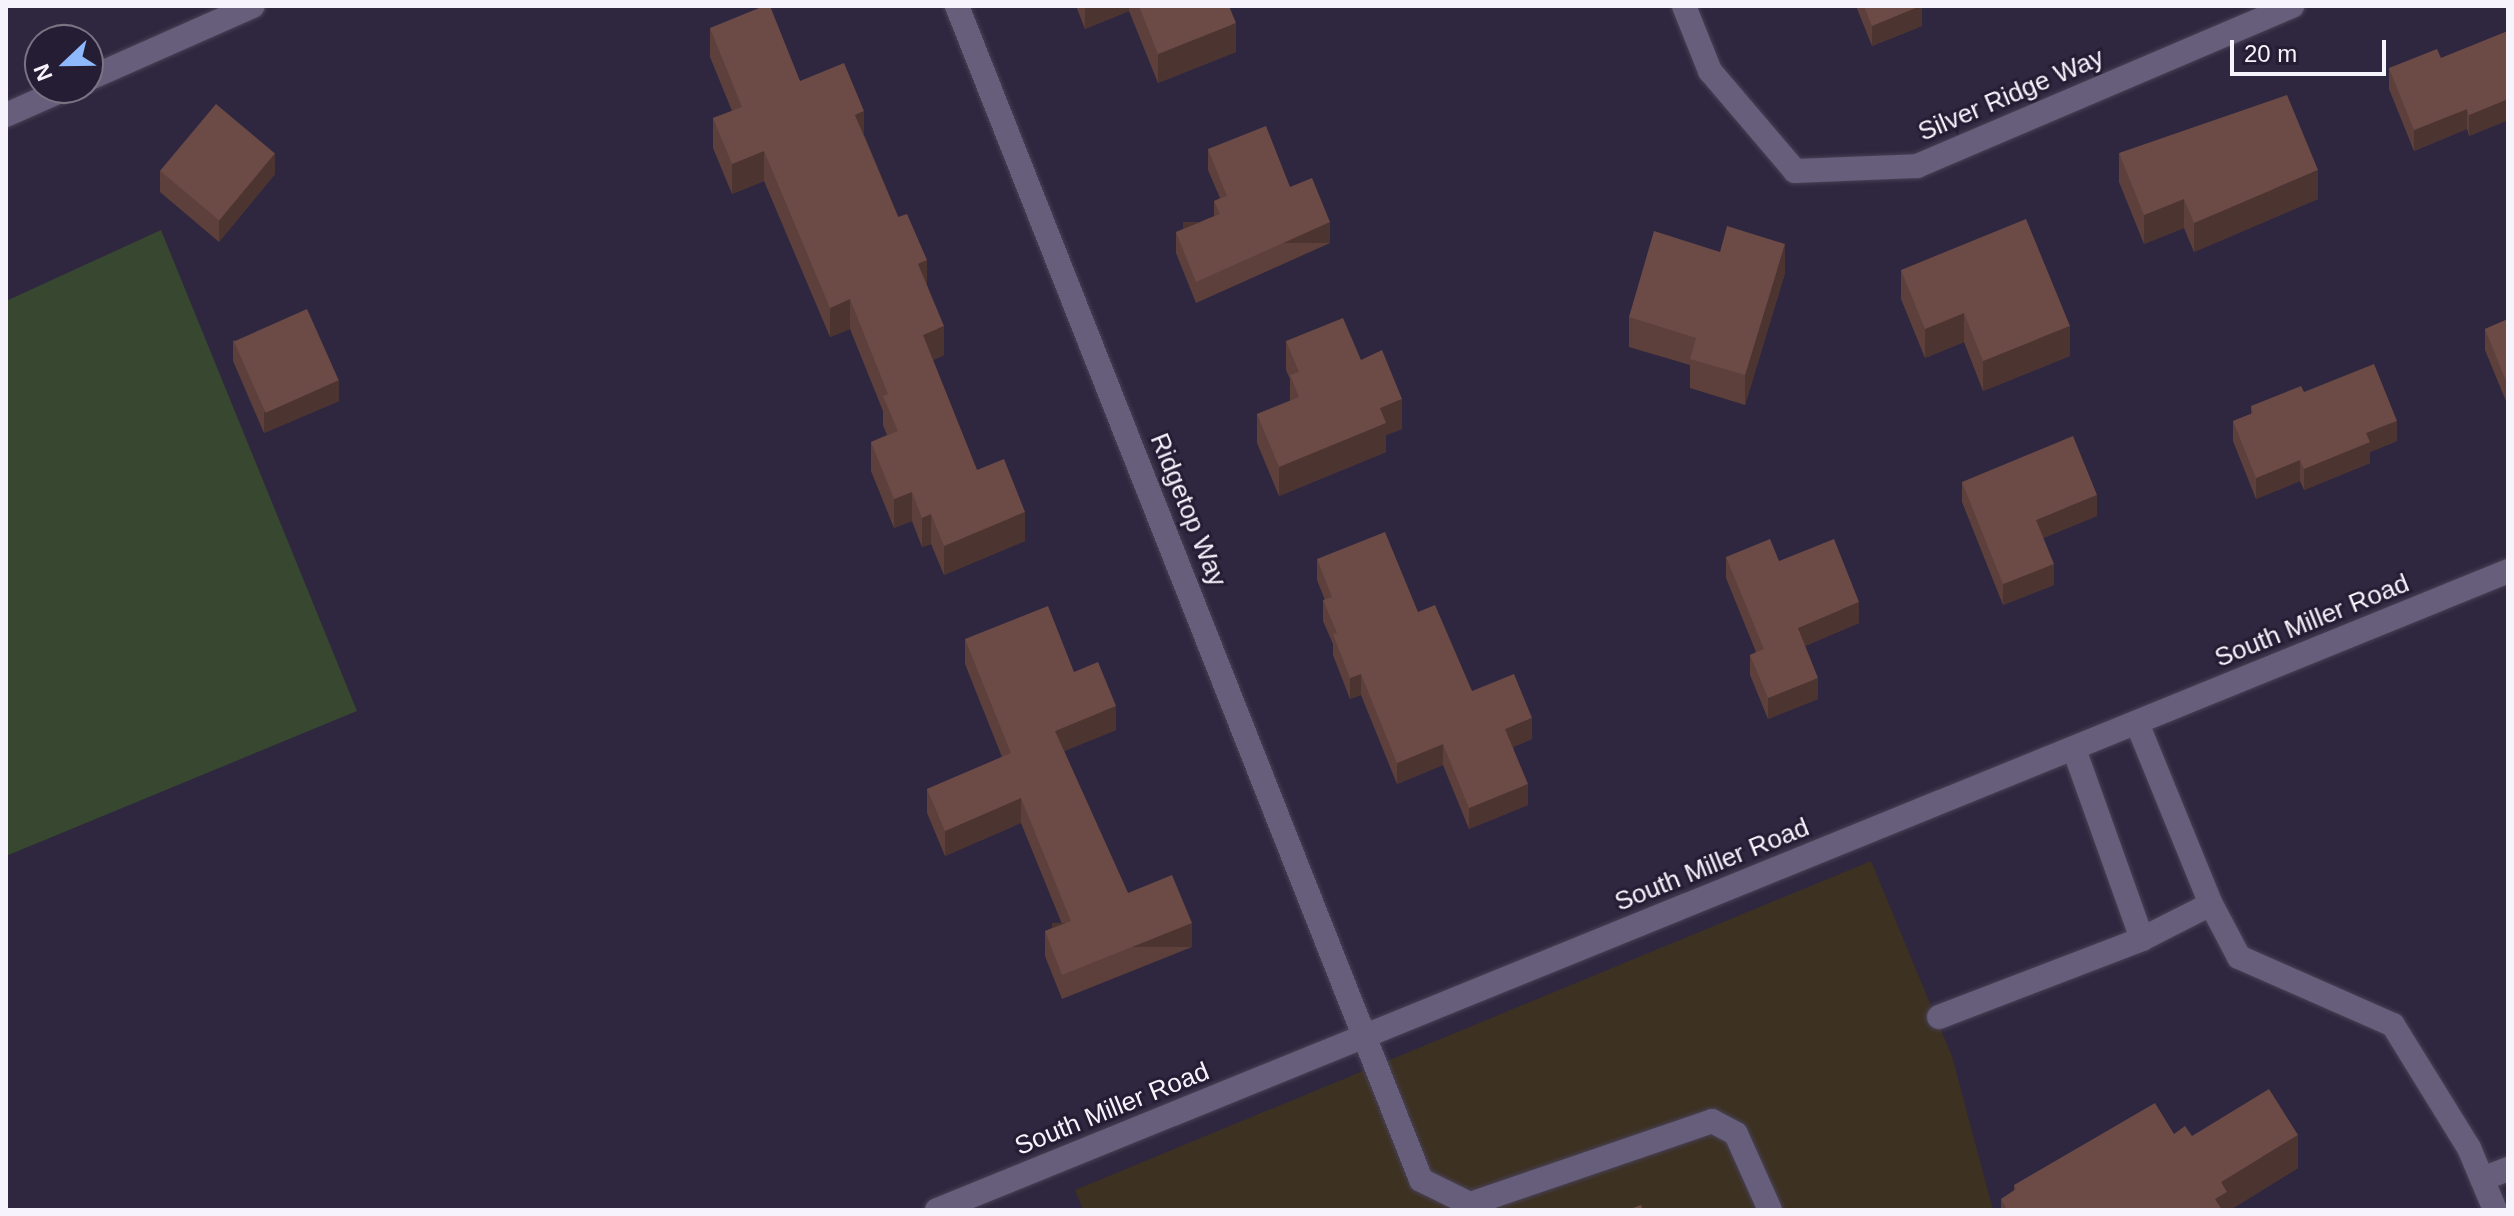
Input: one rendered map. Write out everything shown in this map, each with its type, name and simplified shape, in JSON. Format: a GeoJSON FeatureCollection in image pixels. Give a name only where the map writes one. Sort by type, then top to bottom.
{"type":"FeatureCollection","features":[{"type":"Feature","properties":{"kind":"street","name":"Ridgetop Way"},"geometry":{"type":"LineString","coordinates":[[957,6],[1367,1035],[1421,1180],[1470,1204],[1712,1121],[1736,1134],[1770,1210]]}},
{"type":"Feature","properties":{"kind":"street","name":"Silver Ridge Way"},"geometry":{"type":"LineString","coordinates":[[1684,6],[1710,71],[1795,171],[1917,166],[2292,6]]}},
{"type":"Feature","properties":{"kind":"street"},"geometry":{"type":"LineString","coordinates":[[104,72],[248,7]]}},
{"type":"Feature","properties":{"kind":"street"},"geometry":{"type":"LineString","coordinates":[[6,115],[31,104]]}},
{"type":"Feature","properties":{"kind":"street","name":"South Miller Road"},"geometry":{"type":"LineString","coordinates":[[937,1210],[2508,571]]}},
{"type":"Feature","properties":{"kind":"street"},"geometry":{"type":"LineString","coordinates":[[2137,723],[2211,904],[2239,957],[2393,1025],[2431,1081],[2495,1210]]}},
{"type":"Feature","properties":{"kind":"street"},"geometry":{"type":"LineString","coordinates":[[2074,749],[2142,939]]}},
{"type":"Feature","properties":{"kind":"street"},"geometry":{"type":"LineString","coordinates":[[1939,1017],[2142,939],[2211,904]]}},
{"type":"Feature","properties":{"kind":"street"},"geometry":{"type":"LineString","coordinates":[[2482,1179],[2508,1169]]}},
{"type":"Feature","properties":{"kind":"shaded area"},"geometry":{"type":"Polygon","coordinates":[[[1871,861],[1952,1056],[1993,1210],[1083,1210],[1075,1190],[1871,861]]]}},
{"type":"Feature","properties":{"kind":"green space"},"geometry":{"type":"Polygon","coordinates":[[[161,230],[357,711],[6,856],[6,301],[161,230]]]}},
{"type":"Feature","properties":{"kind":"building"},"geometry":{"type":"Polygon","coordinates":[[[770,6],[800,81],[844,63],[864,111],[855,115],[898,217],[907,214],[927,260],[918,264],[944,326],[923,335],[977,470],[1004,459],[1025,512],[944,546],[931,514],[922,518],[912,492],[894,499],[871,442],[898,431],[883,396],[888,394],[850,299],[830,308],[764,151],[732,164],[713,118],[742,107],[710,28],[770,6]]]}},
{"type":"Feature","properties":{"kind":"building"},"geometry":{"type":"Polygon","coordinates":[[[1139,6],[1229,6],[1236,23],[1158,54],[1139,6]]]}},
{"type":"Feature","properties":{"kind":"building"},"geometry":{"type":"Polygon","coordinates":[[[1864,6],[1920,6],[1872,26],[1864,6]]]}},
{"type":"Feature","properties":{"kind":"building"},"geometry":{"type":"Polygon","coordinates":[[[2508,31],[2508,99],[2469,115],[2467,109],[2414,130],[2389,68],[2437,49],[2441,58],[2508,31]]]}},
{"type":"Feature","properties":{"kind":"building"},"geometry":{"type":"Polygon","coordinates":[[[2287,95],[2318,170],[2194,223],[2184,199],[2144,215],[2119,153],[2287,95]]]}},
{"type":"Feature","properties":{"kind":"building"},"geometry":{"type":"Polygon","coordinates":[[[216,104],[275,153],[219,220],[160,171],[216,104]]]}},
{"type":"Feature","properties":{"kind":"building"},"geometry":{"type":"Polygon","coordinates":[[[1266,126],[1290,187],[1312,178],[1330,222],[1196,282],[1176,232],[1220,214],[1214,201],[1227,196],[1208,149],[1266,126]]]}},
{"type":"Feature","properties":{"kind":"building"},"geometry":{"type":"Polygon","coordinates":[[[2026,219],[2070,326],[1983,361],[1964,313],[1925,329],[1901,270],[2026,219]]]}},
{"type":"Feature","properties":{"kind":"building"},"geometry":{"type":"Polygon","coordinates":[[[1727,226],[1785,244],[1745,375],[1690,359],[1696,338],[1629,317],[1654,231],[1720,252],[1727,226]]]}},
{"type":"Feature","properties":{"kind":"building"},"geometry":{"type":"Polygon","coordinates":[[[307,309],[339,380],[266,413],[234,342],[307,309]]]}},
{"type":"Feature","properties":{"kind":"building"},"geometry":{"type":"Polygon","coordinates":[[[1343,318],[1361,360],[1382,350],[1402,399],[1380,408],[1386,423],[1279,467],[1257,414],[1299,397],[1290,375],[1299,372],[1286,341],[1343,318]]]}},
{"type":"Feature","properties":{"kind":"building"},"geometry":{"type":"Polygon","coordinates":[[[2508,319],[2508,386],[2485,329],[2508,319]]]}},
{"type":"Feature","properties":{"kind":"building"},"geometry":{"type":"Polygon","coordinates":[[[2374,364],[2397,421],[2366,433],[2370,442],[2304,469],[2300,460],[2256,478],[2233,421],[2253,413],[2251,406],[2301,386],[2304,392],[2374,364]]]}},
{"type":"Feature","properties":{"kind":"building"},"geometry":{"type":"Polygon","coordinates":[[[2073,436],[2097,495],[2036,520],[2054,564],[2003,584],[1962,482],[2073,436]]]}},
{"type":"Feature","properties":{"kind":"building"},"geometry":{"type":"Polygon","coordinates":[[[1385,532],[1418,612],[1435,605],[1472,691],[1514,674],[1532,718],[1505,729],[1528,784],[1469,808],[1443,744],[1397,763],[1361,674],[1350,678],[1333,634],[1337,633],[1323,600],[1332,597],[1317,559],[1385,532]]]}},
{"type":"Feature","properties":{"kind":"building"},"geometry":{"type":"Polygon","coordinates":[[[1770,539],[1779,561],[1834,539],[1859,602],[1798,628],[1818,678],[1768,698],[1750,655],[1764,649],[1726,557],[1770,539]]]}},
{"type":"Feature","properties":{"kind":"building"},"geometry":{"type":"Polygon","coordinates":[[[1048,606],[1074,672],[1098,662],[1116,706],[1055,731],[1128,893],[1172,875],[1192,923],[1062,975],[1045,931],[1071,921],[1021,798],[945,831],[927,789],[1011,753],[965,639],[1048,606]]]}},
{"type":"Feature","properties":{"kind":"building"},"geometry":{"type":"Polygon","coordinates":[[[2269,1089],[2298,1135],[2221,1182],[2227,1192],[2215,1199],[2222,1210],[2007,1210],[2001,1199],[2016,1189],[2014,1185],[2155,1103],[2174,1134],[2185,1126],[2192,1136],[2269,1089]]]}}]}
